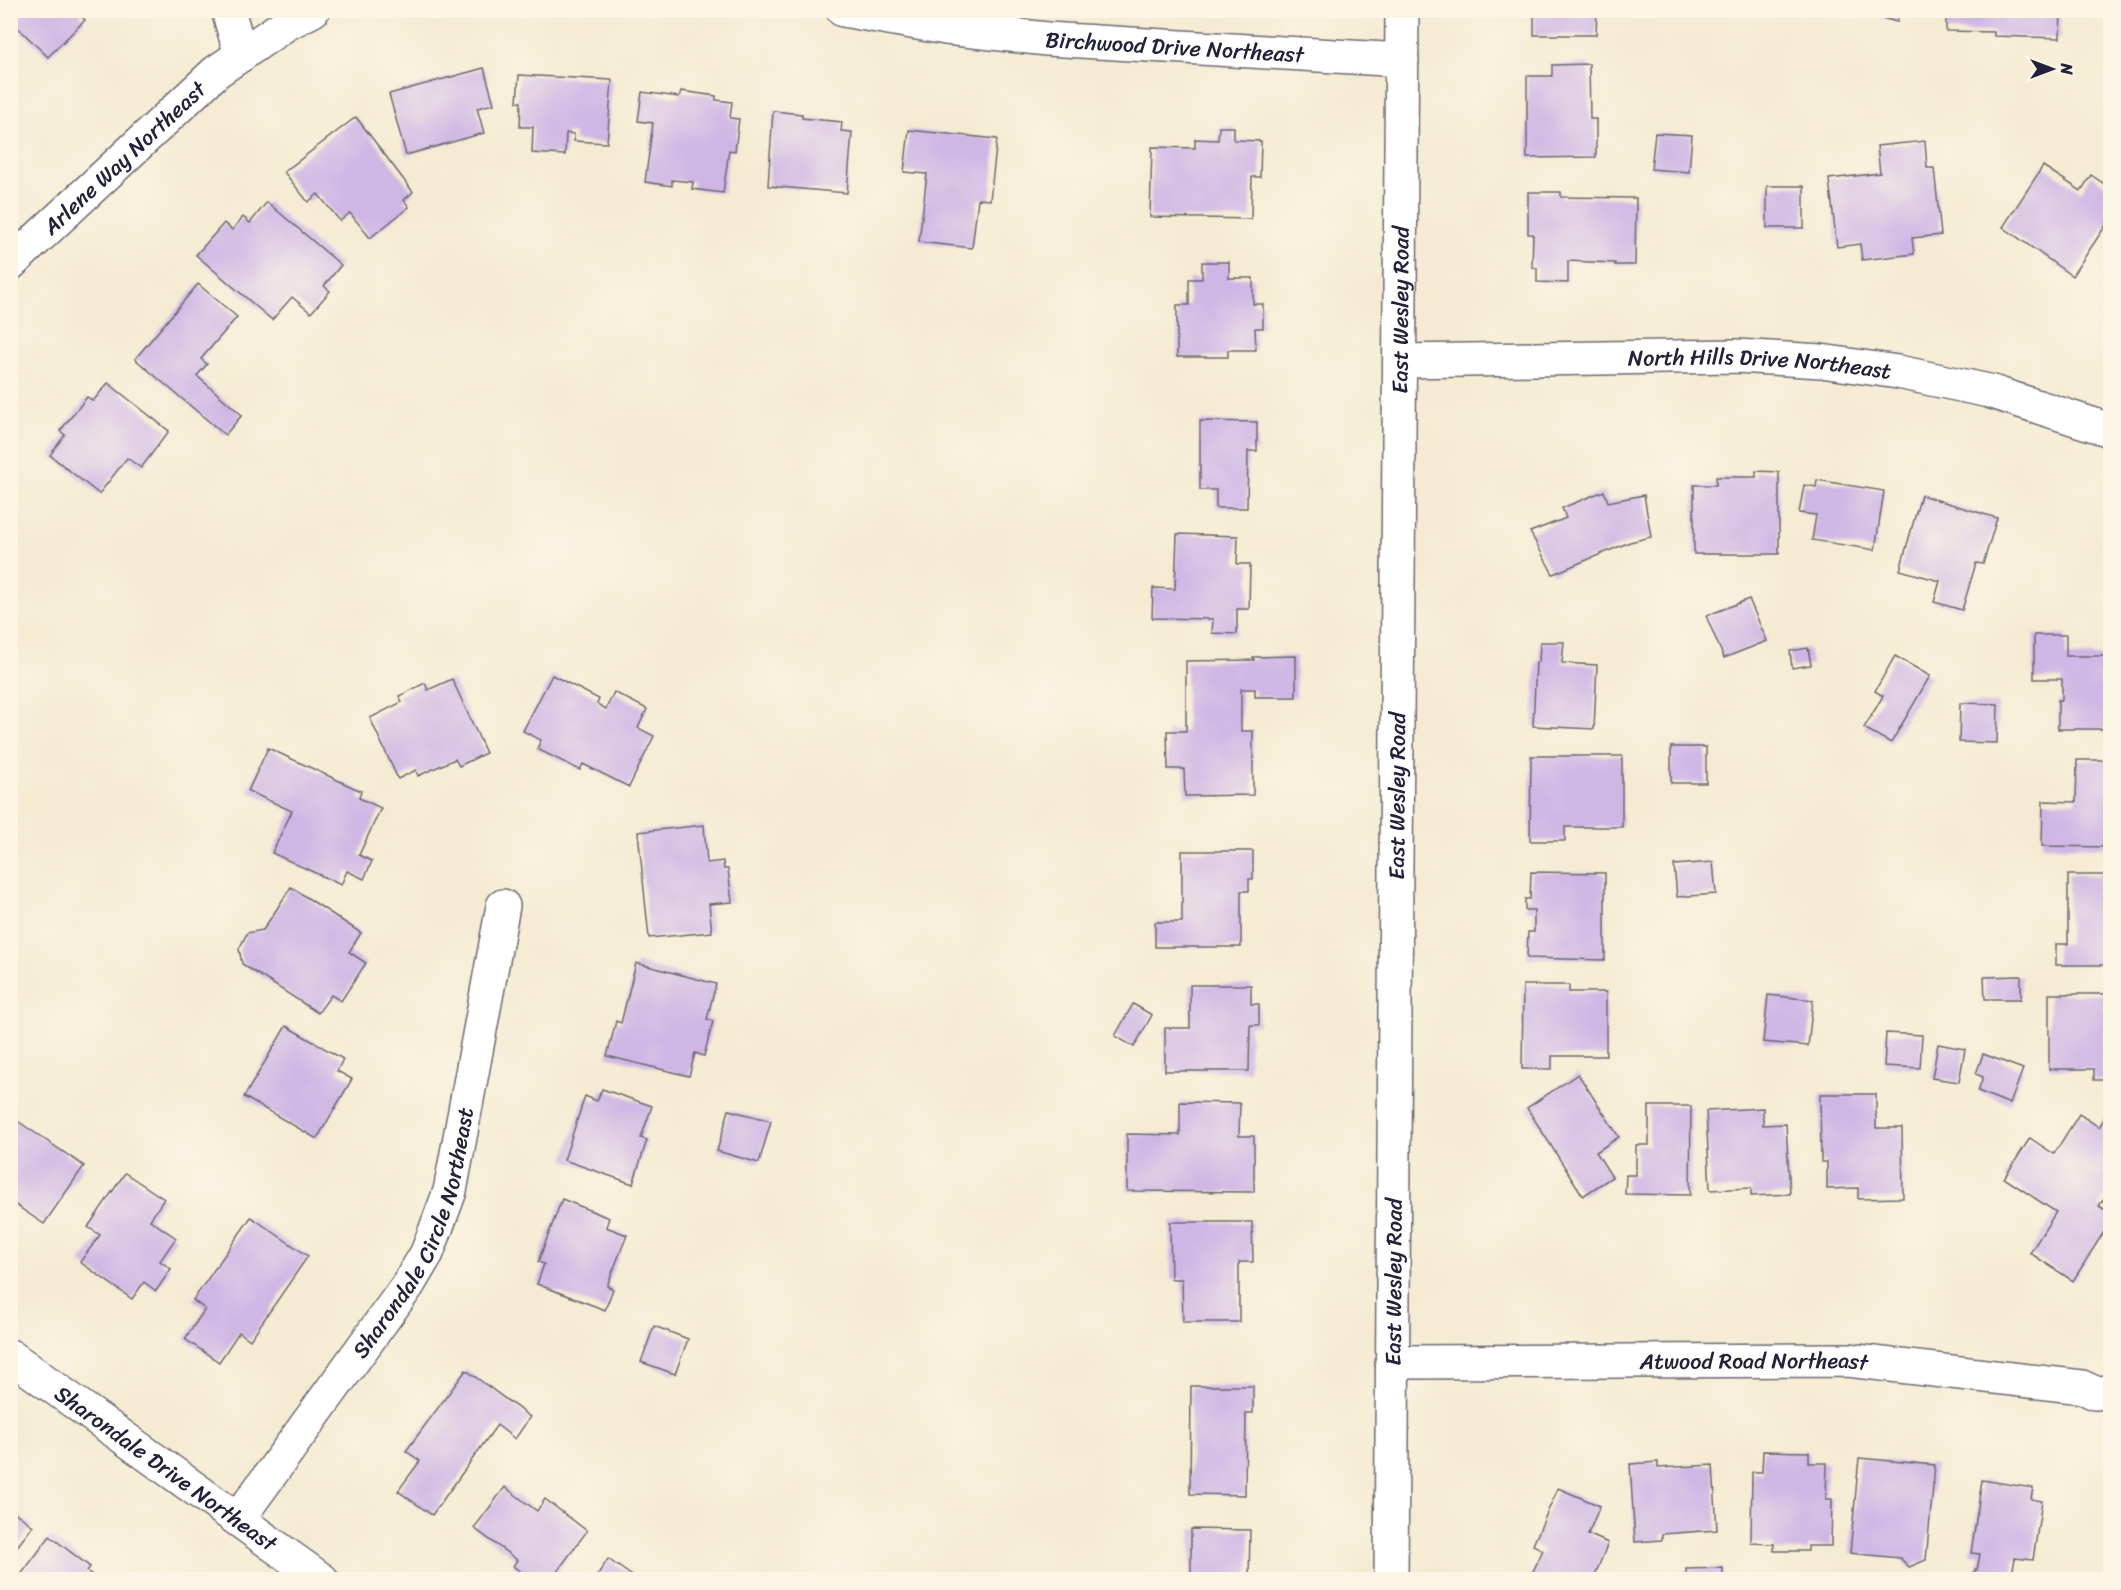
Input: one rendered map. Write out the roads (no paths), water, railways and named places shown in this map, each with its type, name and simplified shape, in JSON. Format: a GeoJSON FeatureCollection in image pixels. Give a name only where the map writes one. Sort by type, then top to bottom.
{"type":"FeatureCollection","features":[{"type":"Feature","properties":{"kind":"street"},"geometry":{"type":"LineString","coordinates":[[228,10],[241,55]]}},
{"type":"Feature","properties":{"kind":"street","name":"Arlene Way Northeast"},"geometry":{"type":"LineString","coordinates":[[10,264],[216,72],[286,24],[313,10]]}},
{"type":"Feature","properties":{"kind":"street","name":"Birchwood Drive Northeast"},"geometry":{"type":"LineString","coordinates":[[843,10],[946,28],[1047,39],[1402,60]]}},
{"type":"Feature","properties":{"kind":"street","name":"East Wesley Road"},"geometry":{"type":"LineString","coordinates":[[1391,1580],[1402,10]]}},
{"type":"Feature","properties":{"kind":"street","name":"North Hills Drive Northeast"},"geometry":{"type":"LineString","coordinates":[[1400,361],[1724,356],[1821,361],[1898,372],[1989,391],[2110,430]]}},
{"type":"Feature","properties":{"kind":"street","name":"Sharondale Circle Northeast"},"geometry":{"type":"LineString","coordinates":[[238,1519],[408,1285],[427,1253],[450,1191],[503,906]]}},
{"type":"Feature","properties":{"kind":"street","name":"Sharondale Drive Northeast"},"geometry":{"type":"LineString","coordinates":[[10,1356],[322,1580]]}},
{"type":"Feature","properties":{"kind":"street","name":"Atwood Road Northeast"},"geometry":{"type":"LineString","coordinates":[[1392,1362],[1848,1360],[2082,1387],[2096,1393],[2110,1392]]}}]}
